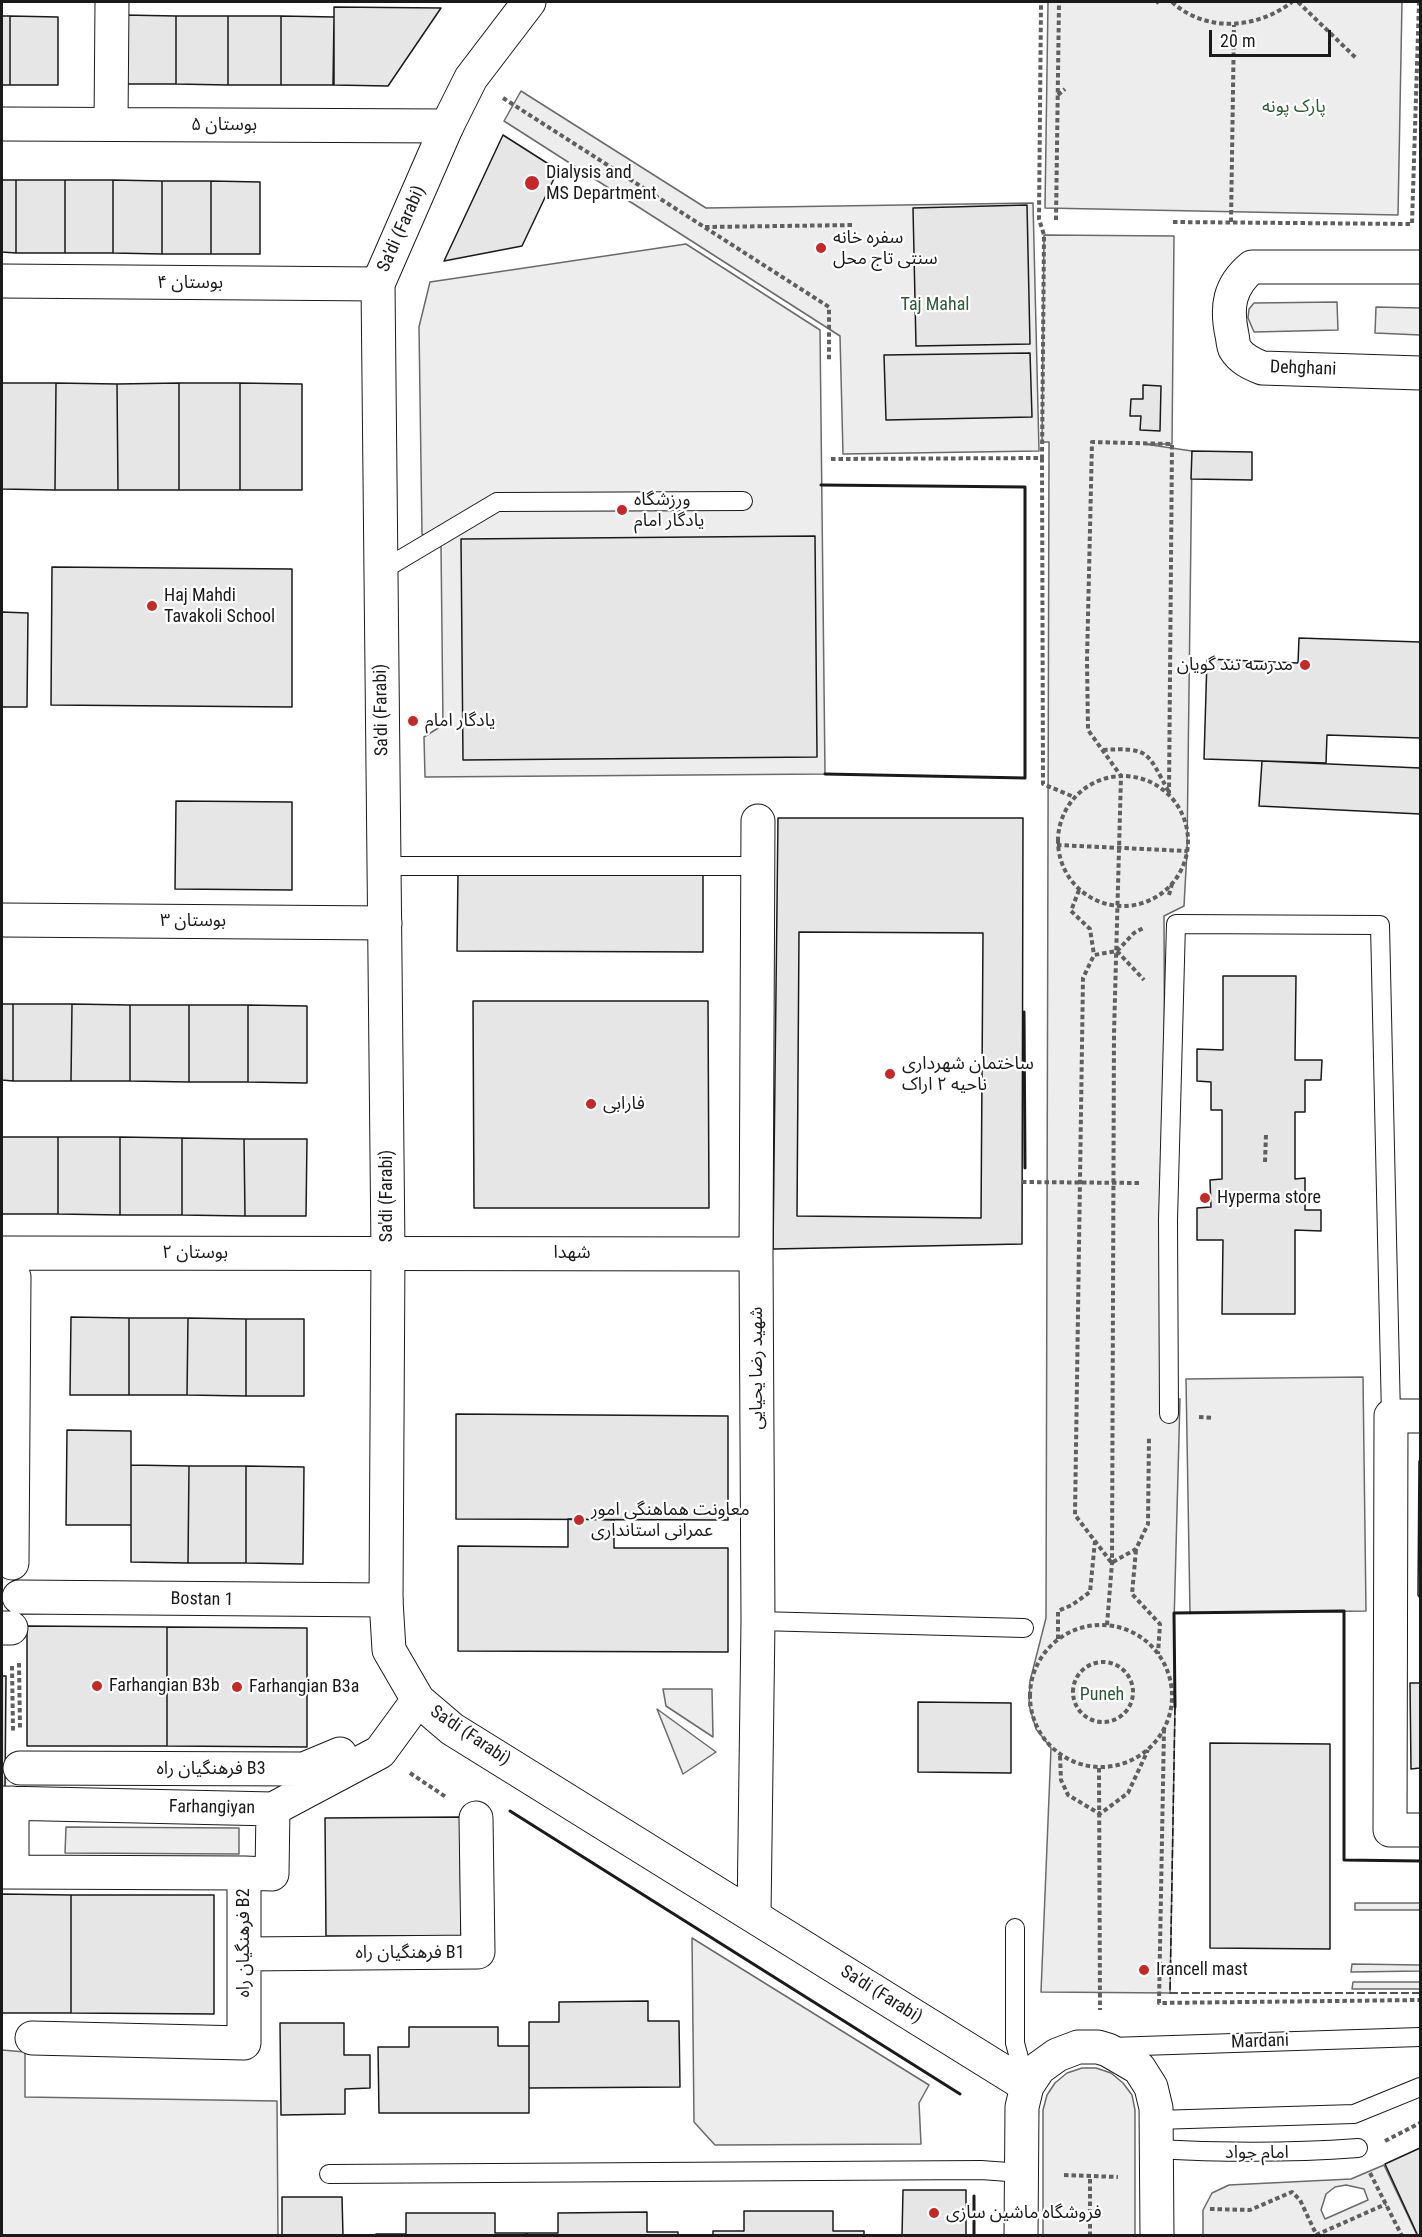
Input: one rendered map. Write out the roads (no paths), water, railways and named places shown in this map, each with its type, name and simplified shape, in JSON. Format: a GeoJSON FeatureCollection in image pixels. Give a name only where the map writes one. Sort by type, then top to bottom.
{"type":"FeatureCollection","features":[{"type":"Feature","properties":{"kind":"street"},"geometry":{"type":"LineString","coordinates":[[111,124],[112,2]]}},
{"type":"Feature","properties":{"kind":"street","name":"Sa'di (Farabi)"},"geometry":{"type":"LineString","coordinates":[[529,2],[471,78],[447,126],[378,284],[388,1252],[386,1600],[389,1650],[418,1700],[452,1729],[1027,2086]]}},
{"type":"Feature","properties":{"kind":"street","name":"بوستان ۵"},"geometry":{"type":"LineString","coordinates":[[2,124],[447,126]]}},
{"type":"Feature","properties":{"kind":"street","name":"Dehghani"},"geometry":{"type":"LineString","coordinates":[[1420,267],[1252,267],[1241,276],[1232,290],[1228,318],[1235,349],[1248,363],[1262,368],[1420,373]]}},
{"type":"Feature","properties":{"kind":"street","name":"بوستان ۴"},"geometry":{"type":"LineString","coordinates":[[2,281],[378,284]]}},
{"type":"Feature","properties":{"kind":"street","name":"شهید رضا یحیایی"},"geometry":{"type":"LineString","coordinates":[[754,1915],[758,1621],[756,1254],[758,821]]}},
{"type":"Feature","properties":{"kind":"street","name":"بوستان ۳"},"geometry":{"type":"LineString","coordinates":[[2,920],[385,923]]}},
{"type":"Feature","properties":{"kind":"street","name":"شهدا"},"geometry":{"type":"LineString","coordinates":[[388,1252],[756,1254]]}},
{"type":"Feature","properties":{"kind":"street","name":"بوستان ۲"},"geometry":{"type":"LineString","coordinates":[[8,1265],[388,1252]]}},
{"type":"Feature","properties":{"kind":"street"},"geometry":{"type":"LineString","coordinates":[[8,1265],[7,1442],[12,1563]]}},
{"type":"Feature","properties":{"kind":"street"},"geometry":{"type":"LineString","coordinates":[[1406,1416],[1390,1830],[1420,1830]]}},
{"type":"Feature","properties":{"kind":"street","name":"Bostan 1"},"geometry":{"type":"LineString","coordinates":[[13,1627],[386,1600]]}},
{"type":"Feature","properties":{"kind":"street","name":"Farhangiyan"},"geometry":{"type":"LineString","coordinates":[[7,1803],[273,1809],[387,1742],[418,1700]]}},
{"type":"Feature","properties":{"kind":"street","name":"فرهنگیان راه B3"},"geometry":{"type":"LineString","coordinates":[[20,1768],[304,1769],[387,1742]]}},
{"type":"Feature","properties":{"kind":"street"},"geometry":{"type":"LineString","coordinates":[[7,1803],[7,1872]]}},
{"type":"Feature","properties":{"kind":"street"},"geometry":{"type":"LineString","coordinates":[[244,1873],[272,1874],[273,1809]]}},
{"type":"Feature","properties":{"kind":"street","name":"فرهنگیان راه B1"},"geometry":{"type":"LineString","coordinates":[[244,1954],[478,1952],[476,1818]]}},
{"type":"Feature","properties":{"kind":"street","name":"فرهنگیان راه B2"},"geometry":{"type":"LineString","coordinates":[[7,1872],[244,1873],[244,2043],[32,2038]]}},
{"type":"Feature","properties":{"kind":"street"},"geometry":{"type":"LineString","coordinates":[[1022,2235],[1022,2108],[1027,2086],[1039,2068],[1057,2055],[1078,2047],[1100,2047],[1139,2068],[1151,2087],[1156,2108],[1157,2235]]}},
{"type":"Feature","properties":{"kind":"lane"},"geometry":{"type":"LineString","coordinates":[[381,571],[497,502],[743,501]]}},
{"type":"Feature","properties":{"kind":"lane"},"geometry":{"type":"LineString","coordinates":[[384,866],[758,866]]}},
{"type":"Feature","properties":{"kind":"lane"},"geometry":{"type":"LineString","coordinates":[[1168,1414],[1169,1185],[1176,924],[1380,925],[1406,1416]]}},
{"type":"Feature","properties":{"kind":"lane"},"geometry":{"type":"LineString","coordinates":[[758,1621],[1024,1628]]}},
{"type":"Feature","properties":{"kind":"lane"},"geometry":{"type":"LineString","coordinates":[[1015,1928],[1015,2043],[1027,2086]]}},
{"type":"Feature","properties":{"kind":"lane","name":"Mardani"},"geometry":{"type":"LineString","coordinates":[[1100,2047],[1420,2037]]}},
{"type":"Feature","properties":{"kind":"lane"},"geometry":{"type":"LineString","coordinates":[[1156,2134],[1354,2114],[1420,2087]]}},
{"type":"Feature","properties":{"kind":"lane","name":"امام جواد"},"geometry":{"type":"LineString","coordinates":[[1156,2134],[1239,2153],[1359,2151]]}},
{"type":"Feature","properties":{"kind":"lane"},"geometry":{"type":"LineString","coordinates":[[328,2174],[981,2170],[1022,2173]]}},
{"type":"Feature","properties":{"kind":"place","name":"Dialysis and MS Department"},"geometry":{"type":"Point","coordinates":[532,183]}},
{"type":"Feature","properties":{"kind":"place","name":"سفره خانه سنتی تاج محل"},"geometry":{"type":"Point","coordinates":[821,248]}},
{"type":"Feature","properties":{"kind":"place","name":"ورزشگاه یادگار امام"},"geometry":{"type":"Point","coordinates":[622,510]}},
{"type":"Feature","properties":{"kind":"place","name":"Haj Mahdi Tavakoli School"},"geometry":{"type":"Point","coordinates":[152,606]}},
{"type":"Feature","properties":{"kind":"place","name":"مدرسه تند گویان"},"geometry":{"type":"Point","coordinates":[1305,665]}},
{"type":"Feature","properties":{"kind":"place","name":"یادگار امام"},"geometry":{"type":"Point","coordinates":[413,721]}},
{"type":"Feature","properties":{"kind":"place","name":"ساختمان شهرداری ناحیه ۲ اراک"},"geometry":{"type":"Point","coordinates":[890,1074]}},
{"type":"Feature","properties":{"kind":"place","name":"فارابی"},"geometry":{"type":"Point","coordinates":[591,1104]}},
{"type":"Feature","properties":{"kind":"place","name":"Hyperma store"},"geometry":{"type":"Point","coordinates":[1205,1198]}},
{"type":"Feature","properties":{"kind":"place","name":"معاونت هماهنگی امور عمرانی استانداری"},"geometry":{"type":"Point","coordinates":[579,1520]}},
{"type":"Feature","properties":{"kind":"place","name":"Farhangian B3b"},"geometry":{"type":"Point","coordinates":[97,1686]}},
{"type":"Feature","properties":{"kind":"place","name":"Farhangian B3a"},"geometry":{"type":"Point","coordinates":[237,1687]}},
{"type":"Feature","properties":{"kind":"place","name":"Irancell mast"},"geometry":{"type":"Point","coordinates":[1144,1970]}},
{"type":"Feature","properties":{"kind":"place","name":"فروشگاه ماشین سازی"},"geometry":{"type":"Point","coordinates":[934,2213]}},
{"type":"Feature","properties":{"kind":"park label","name":"پارک پونه"},"geometry":{"type":"Point","coordinates":[1294,107]}},
{"type":"Feature","properties":{"kind":"park label","name":"Taj Mahal"},"geometry":{"type":"Point","coordinates":[935,305]}},
{"type":"Feature","properties":{"kind":"park label","name":"Puneh"},"geometry":{"type":"Point","coordinates":[1102,1695]}}]}
